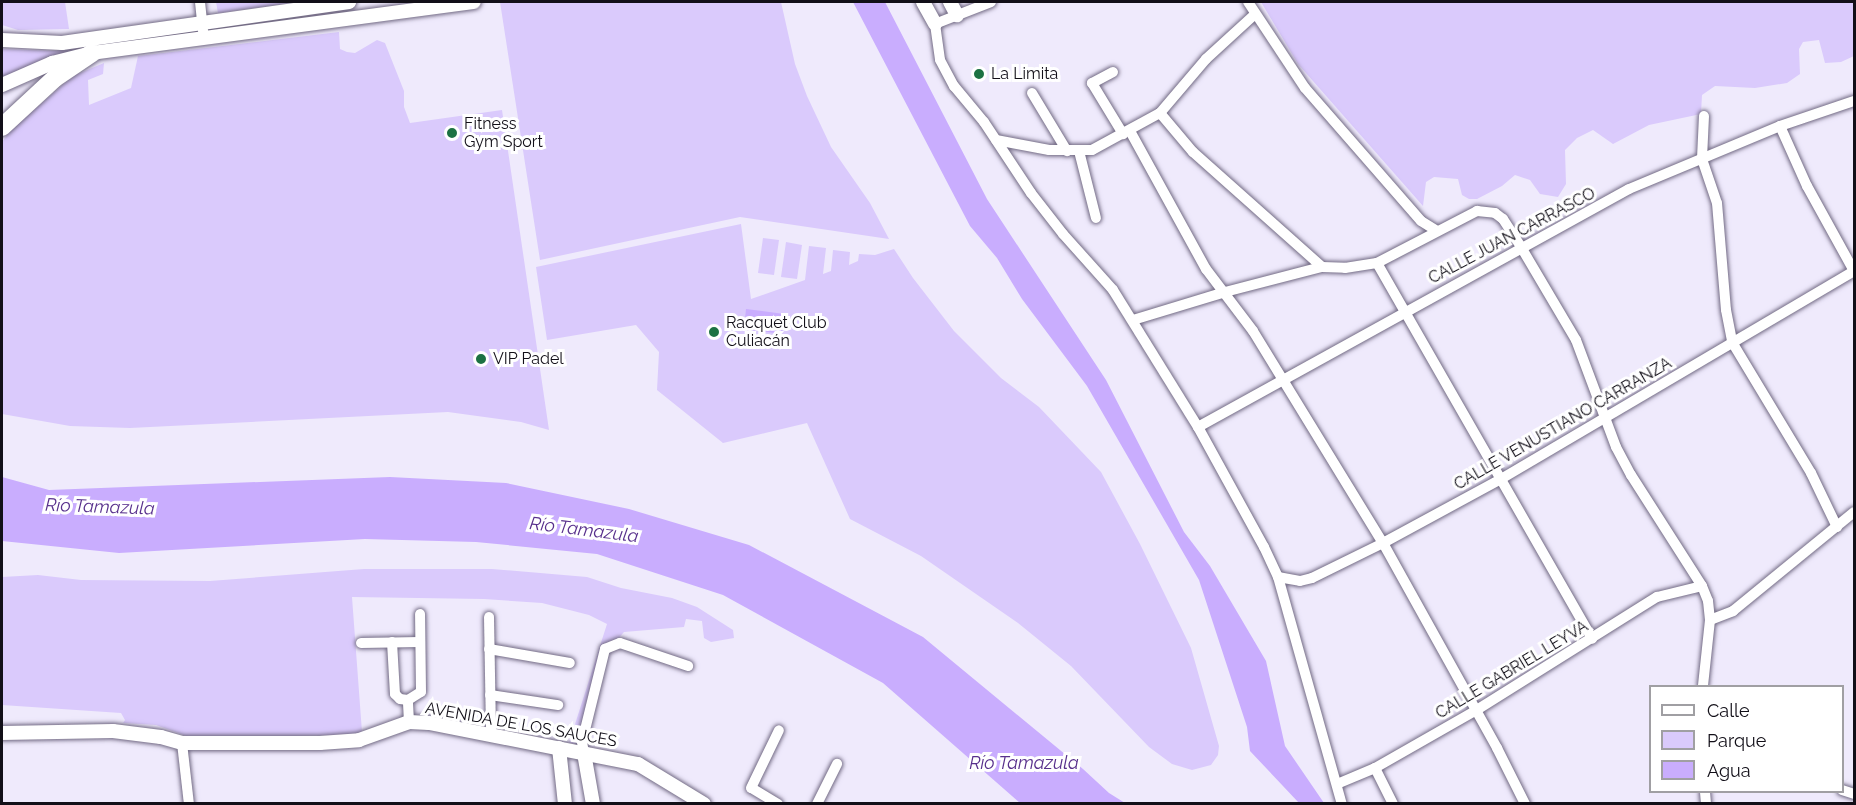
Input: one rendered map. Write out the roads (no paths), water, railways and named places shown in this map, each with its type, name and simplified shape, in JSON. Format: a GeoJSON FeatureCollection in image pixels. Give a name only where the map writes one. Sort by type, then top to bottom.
{"type":"FeatureCollection","features":[{"type":"Feature","properties":{"kind":"main road"},"geometry":{"type":"LineString","coordinates":[[2,127],[48,83],[92,53]]}},
{"type":"Feature","properties":{"kind":"street"},"geometry":{"type":"LineString","coordinates":[[200,2],[204,39]]}},
{"type":"Feature","properties":{"kind":"street"},"geometry":{"type":"LineString","coordinates":[[2,40],[62,44],[349,2]]}},
{"type":"Feature","properties":{"kind":"street"},"geometry":{"type":"LineString","coordinates":[[2,85],[52,63],[92,53],[469,2]]}},
{"type":"Feature","properties":{"kind":"street"},"geometry":{"type":"LineString","coordinates":[[923,2],[935,24],[940,60],[954,86],[996,140],[1056,226],[1113,290],[1198,427],[1278,577],[1342,804]]}},
{"type":"Feature","properties":{"kind":"street"},"geometry":{"type":"LineString","coordinates":[[950,2],[957,15]]}},
{"type":"Feature","properties":{"kind":"street"},"geometry":{"type":"LineString","coordinates":[[935,24],[991,2]]}},
{"type":"Feature","properties":{"kind":"street"},"geometry":{"type":"LineString","coordinates":[[1248,2],[1254,15],[1305,88],[1421,221],[1437,231]]}},
{"type":"Feature","properties":{"kind":"street"},"geometry":{"type":"LineString","coordinates":[[996,140],[1067,151],[1092,150],[1160,113],[1206,59],[1254,15]]}},
{"type":"Feature","properties":{"kind":"street"},"geometry":{"type":"LineString","coordinates":[[1113,72],[1092,82],[1126,133],[1206,269],[1225,292],[1284,381],[1383,543],[1525,804]]}},
{"type":"Feature","properties":{"kind":"street"},"geometry":{"type":"LineString","coordinates":[[1032,93],[1067,151]]}},
{"type":"Feature","properties":{"kind":"street","name":"CALLE JUAN CARRASCO"},"geometry":{"type":"LineString","coordinates":[[1198,427],[1284,381],[1405,310],[1629,189],[1780,126],[1854,101]]}},
{"type":"Feature","properties":{"kind":"street"},"geometry":{"type":"LineString","coordinates":[[1160,113],[1219,177],[1322,267]]}},
{"type":"Feature","properties":{"kind":"street"},"geometry":{"type":"LineString","coordinates":[[1704,116],[1702,159],[1717,203],[1726,310],[1732,342],[1811,473],[1837,527]]}},
{"type":"Feature","properties":{"kind":"street"},"geometry":{"type":"LineString","coordinates":[[1780,126],[1807,186],[1854,271]]}},
{"type":"Feature","properties":{"kind":"street"},"geometry":{"type":"LineString","coordinates":[[1079,151],[1095,218]]}},
{"type":"Feature","properties":{"kind":"street"},"geometry":{"type":"LineString","coordinates":[[1132,320],[1225,292],[1322,267],[1345,268],[1377,263],[1477,211],[1489,211],[1503,219],[1576,340],[1604,418],[1631,475],[1702,586],[1708,601],[1710,620],[1703,685]]}},
{"type":"Feature","properties":{"kind":"street"},"geometry":{"type":"LineString","coordinates":[[1377,263],[1592,639]]}},
{"type":"Feature","properties":{"kind":"street","name":"CALLE VENUSTIANO CARRANZA"},"geometry":{"type":"LineString","coordinates":[[1278,577],[1300,581],[1312,578],[1383,543],[1501,479],[1854,271]]}},
{"type":"Feature","properties":{"kind":"street"},"geometry":{"type":"LineString","coordinates":[[1710,620],[1733,611],[1854,512]]}},
{"type":"Feature","properties":{"kind":"street","name":"CALLE GABRIEL LEYVA"},"geometry":{"type":"LineString","coordinates":[[1337,784],[1375,768],[1475,711],[1657,597],[1702,586]]}},
{"type":"Feature","properties":{"kind":"street"},"geometry":{"type":"LineString","coordinates":[[392,642],[395,694],[400,699],[408,700],[421,692],[420,614]]}},
{"type":"Feature","properties":{"kind":"street"},"geometry":{"type":"LineString","coordinates":[[489,616],[491,735]]}},
{"type":"Feature","properties":{"kind":"street"},"geometry":{"type":"LineString","coordinates":[[361,643],[420,642]]}},
{"type":"Feature","properties":{"kind":"street"},"geometry":{"type":"LineString","coordinates":[[593,804],[582,742],[605,649],[620,643],[688,666]]}},
{"type":"Feature","properties":{"kind":"street"},"geometry":{"type":"LineString","coordinates":[[489,649],[570,663]]}},
{"type":"Feature","properties":{"kind":"street"},"geometry":{"type":"LineString","coordinates":[[1704,671],[1711,685]]}},
{"type":"Feature","properties":{"kind":"street"},"geometry":{"type":"LineString","coordinates":[[490,695],[558,705]]}},
{"type":"Feature","properties":{"kind":"street"},"geometry":{"type":"LineString","coordinates":[[408,700],[409,722]]}},
{"type":"Feature","properties":{"kind":"street","name":"AVENIDA DE LOS SAUCES"},"geometry":{"type":"LineString","coordinates":[[2,733],[130,732],[182,743],[341,742],[359,740],[409,722],[429,723],[638,764],[704,804]]}},
{"type":"Feature","properties":{"kind":"street"},"geometry":{"type":"LineString","coordinates":[[778,804],[751,788],[779,730]]}},
{"type":"Feature","properties":{"kind":"street"},"geometry":{"type":"LineString","coordinates":[[182,743],[189,804]]}},
{"type":"Feature","properties":{"kind":"street"},"geometry":{"type":"LineString","coordinates":[[560,748],[566,804]]}},
{"type":"Feature","properties":{"kind":"street"},"geometry":{"type":"LineString","coordinates":[[817,804],[837,764]]}},
{"type":"Feature","properties":{"kind":"street"},"geometry":{"type":"LineString","coordinates":[[1375,768],[1393,804]]}},
{"type":"Feature","properties":{"kind":"water"},"geometry":{"type":"Polygon","coordinates":[[[853,2],[885,2],[987,199],[1106,380],[1184,532],[1210,566],[1266,661],[1285,746],[1324,803],[1299,803],[1250,751],[1247,727],[1199,580],[1087,386],[1022,299],[997,258],[970,226],[853,2]]]}},
{"type":"Feature","properties":{"kind":"water"},"geometry":{"type":"Polygon","coordinates":[[[746,309],[784,314],[782,334],[744,329],[746,309]]]}},
{"type":"Feature","properties":{"kind":"water","name":"Río Tamazula"},"geometry":{"type":"Polygon","coordinates":[[[2,477],[49,490],[390,477],[506,483],[629,509],[749,545],[923,637],[1109,793],[1125,803],[1020,803],[883,683],[723,595],[597,554],[476,542],[365,539],[119,553],[2,541],[2,477]]]}},
{"type":"Feature","properties":{"kind":"place","name":"La Limita"},"geometry":{"type":"Point","coordinates":[979,74]}},
{"type":"Feature","properties":{"kind":"place","name":"Fitness Gym Sport"},"geometry":{"type":"Point","coordinates":[452,133]}},
{"type":"Feature","properties":{"kind":"place","name":"Racquet Club Culiacán"},"geometry":{"type":"Point","coordinates":[714,332]}},
{"type":"Feature","properties":{"kind":"place","name":"VIP Padel"},"geometry":{"type":"Point","coordinates":[481,359]}}]}
